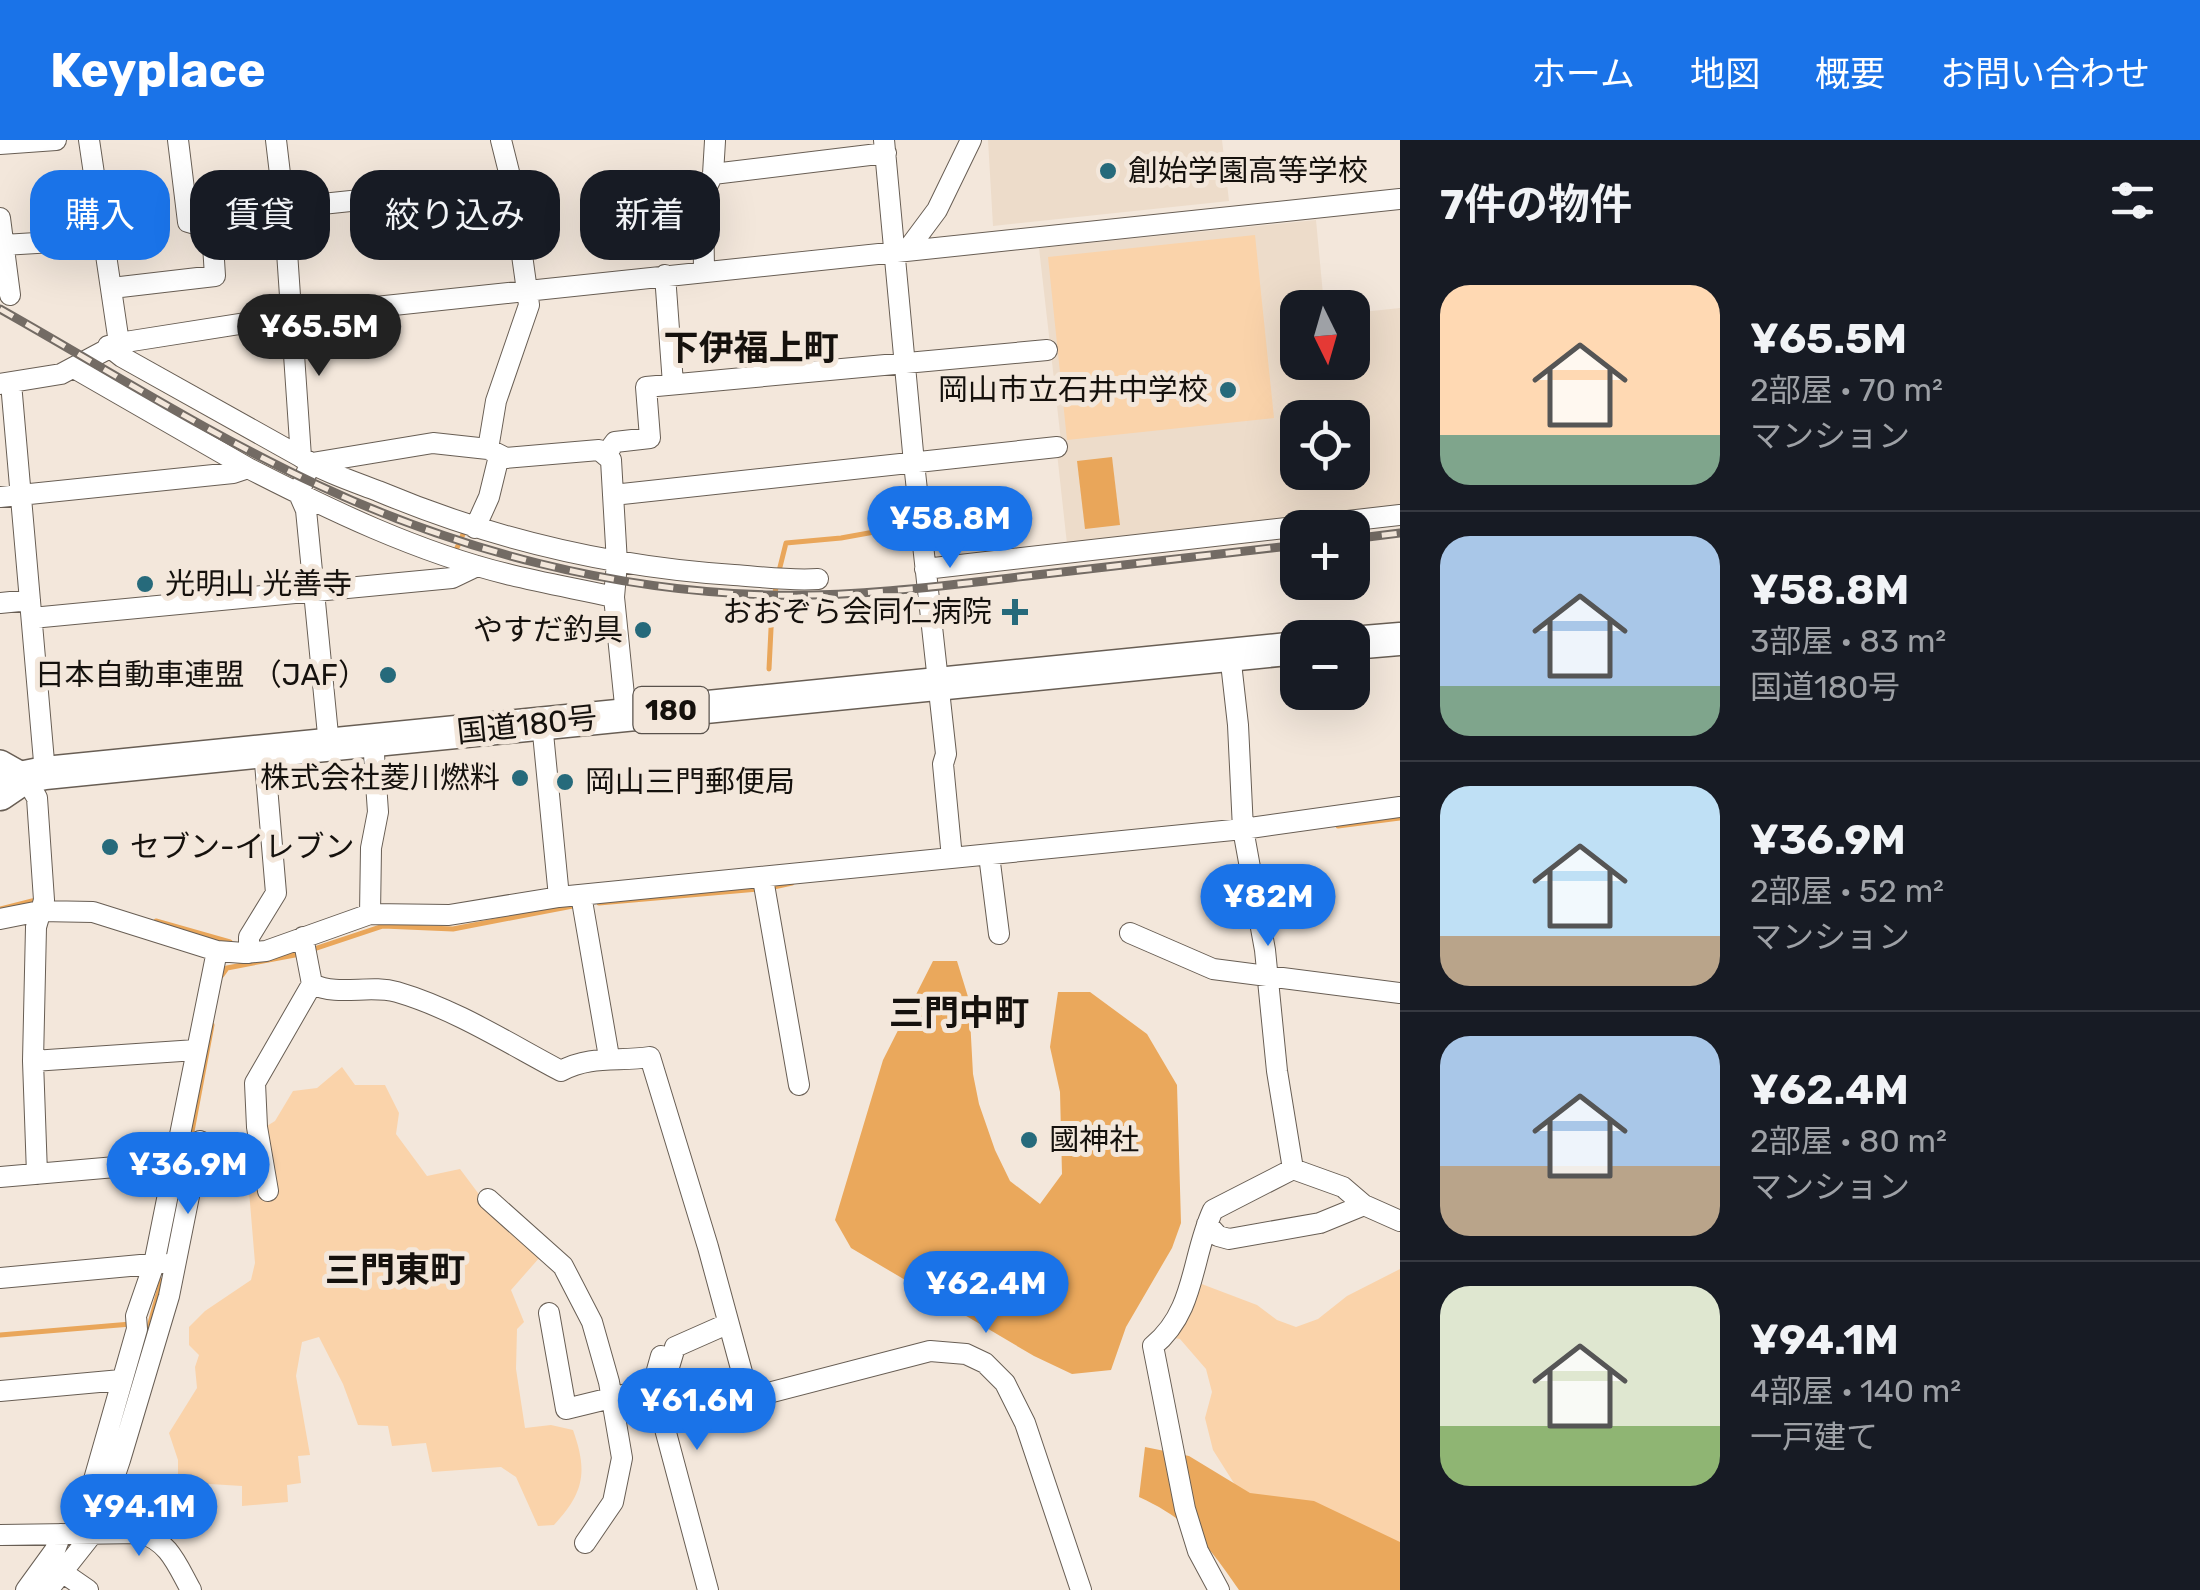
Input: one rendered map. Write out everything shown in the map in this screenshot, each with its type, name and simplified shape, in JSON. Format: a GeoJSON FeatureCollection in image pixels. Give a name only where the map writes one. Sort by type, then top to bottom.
{"type":"FeatureCollection","features":[{"type":"Feature","properties":{"kind":"highway"},"geometry":{"type":"LineString","coordinates":[[1370,641],[1400,638]]}},
{"type":"Feature","properties":{"kind":"highway","name":"国道180号"},"geometry":{"type":"LineString","coordinates":[[18,776],[1280,650]]}},
{"type":"Feature","properties":{"kind":"street"},"geometry":{"type":"LineString","coordinates":[[0,144],[56,140]]}},
{"type":"Feature","properties":{"kind":"street"},"geometry":{"type":"LineString","coordinates":[[89,140],[94,170]]}},
{"type":"Feature","properties":{"kind":"street"},"geometry":{"type":"LineString","coordinates":[[112,288],[216,276],[212,229],[188,222],[178,140]]}},
{"type":"Feature","properties":{"kind":"street"},"geometry":{"type":"LineString","coordinates":[[276,140],[280,170]]}},
{"type":"Feature","properties":{"kind":"street"},"geometry":{"type":"LineString","coordinates":[[501,140],[508,170]]}},
{"type":"Feature","properties":{"kind":"street"},"geometry":{"type":"LineString","coordinates":[[902,250],[937,210],[971,140]]}},
{"type":"Feature","properties":{"kind":"street"},"geometry":{"type":"LineString","coordinates":[[712,170],[716,141]]}},
{"type":"Feature","properties":{"kind":"street"},"geometry":{"type":"LineString","coordinates":[[720,173],[885,146],[902,250],[905,365],[946,754],[943,764],[952,858]]}},
{"type":"Feature","properties":{"kind":"street"},"geometry":{"type":"LineString","coordinates":[[37,1174],[33,1061],[36,927],[44,900],[37,798],[18,776],[31,609],[10,496],[6,384],[74,368],[114,344],[290,316],[1400,200]]}},
{"type":"Feature","properties":{"kind":"street"},"geometry":{"type":"LineString","coordinates":[[0,218],[10,295]]}},
{"type":"Feature","properties":{"kind":"street"},"geometry":{"type":"LineString","coordinates":[[3,246],[30,244]]}},
{"type":"Feature","properties":{"kind":"street"},"geometry":{"type":"LineString","coordinates":[[107,260],[114,344],[122,357],[305,460],[474,528],[616,563],[777,579],[818,579]]}},
{"type":"Feature","properties":{"kind":"street"},"geometry":{"type":"LineString","coordinates":[[287,260],[305,460],[300,494],[306,510],[329,745]]}},
{"type":"Feature","properties":{"kind":"street"},"geometry":{"type":"LineString","coordinates":[[474,528],[489,497],[496,401],[528,305],[523,260]]}},
{"type":"Feature","properties":{"kind":"street"},"geometry":{"type":"LineString","coordinates":[[704,260],[704,271]]}},
{"type":"Feature","properties":{"kind":"street"},"geometry":{"type":"LineString","coordinates":[[665,275],[674,384]]}},
{"type":"Feature","properties":{"kind":"street"},"geometry":{"type":"LineString","coordinates":[[606,454],[615,442],[650,438],[646,387],[1047,350]]}},
{"type":"Feature","properties":{"kind":"street"},"geometry":{"type":"LineString","coordinates":[[74,368],[248,468],[397,536],[477,566],[614,597]]}},
{"type":"Feature","properties":{"kind":"street"},"geometry":{"type":"LineString","coordinates":[[305,460],[433,444],[493,452],[506,458],[599,450],[606,454],[611,460],[614,597],[626,714]]}},
{"type":"Feature","properties":{"kind":"street"},"geometry":{"type":"LineString","coordinates":[[613,495],[1058,447]]}},
{"type":"Feature","properties":{"kind":"street"},"geometry":{"type":"LineString","coordinates":[[10,496],[233,473],[248,468]]}},
{"type":"Feature","properties":{"kind":"street"},"geometry":{"type":"LineString","coordinates":[[925,570],[1400,515]]}},
{"type":"Feature","properties":{"kind":"street"},"geometry":{"type":"LineString","coordinates":[[0,603],[31,609],[314,592],[452,578],[477,566]]}},
{"type":"Feature","properties":{"kind":"street"},"geometry":{"type":"LineString","coordinates":[[1230,654],[1238,726],[1242,828],[1268,974],[1277,1071],[1293,1170]]}},
{"type":"Feature","properties":{"kind":"street"},"geometry":{"type":"LineString","coordinates":[[542,723],[559,897]]}},
{"type":"Feature","properties":{"kind":"street"},"geometry":{"type":"LineString","coordinates":[[370,914],[372,848],[378,812],[373,740]]}},
{"type":"Feature","properties":{"kind":"street"},"geometry":{"type":"LineString","coordinates":[[90,1490],[131,1378],[166,1263],[196,1050],[237,953],[276,893],[264,751]]}},
{"type":"Feature","properties":{"kind":"street"},"geometry":{"type":"LineString","coordinates":[[0,919],[40,911],[93,912],[237,953],[305,948],[370,914],[450,915],[559,897],[582,903],[765,885],[952,858],[990,861],[1400,807]]}},
{"type":"Feature","properties":{"kind":"street"},"geometry":{"type":"LineString","coordinates":[[990,861],[999,934]]}},
{"type":"Feature","properties":{"kind":"street"},"geometry":{"type":"LineString","coordinates":[[765,885],[798,1085]]}},
{"type":"Feature","properties":{"kind":"street"},"geometry":{"type":"LineString","coordinates":[[582,903],[609,1058]]}},
{"type":"Feature","properties":{"kind":"street"},"geometry":{"type":"LineString","coordinates":[[1130,933],[1214,969],[1400,993]]}},
{"type":"Feature","properties":{"kind":"street"},"geometry":{"type":"LineString","coordinates":[[268,1191],[257,1128],[256,1083],[312,984],[305,948]]}},
{"type":"Feature","properties":{"kind":"street"},"geometry":{"type":"LineString","coordinates":[[312,984],[333,991],[400,993],[450,1012],[560,1071],[578,1062],[650,1057],[749,1398],[930,1351],[966,1354],[985,1364],[1005,1383],[1024,1423],[1080,1590]]}},
{"type":"Feature","properties":{"kind":"street"},"geometry":{"type":"LineString","coordinates":[[33,1061],[196,1050]]}},
{"type":"Feature","properties":{"kind":"street"},"geometry":{"type":"LineString","coordinates":[[181,1175],[200,1141]]}},
{"type":"Feature","properties":{"kind":"street"},"geometry":{"type":"LineString","coordinates":[[1219,1590],[1198,1551],[1186,1509],[1153,1346],[1173,1327],[1187,1300],[1207,1224],[1218,1206],[1293,1170],[1343,1187],[1364,1205],[1400,1222]]}},
{"type":"Feature","properties":{"kind":"street"},"geometry":{"type":"LineString","coordinates":[[0,1177],[181,1175]]}},
{"type":"Feature","properties":{"kind":"street"},"geometry":{"type":"LineString","coordinates":[[488,1198],[563,1266],[592,1322],[622,1458],[613,1502],[585,1543]]}},
{"type":"Feature","properties":{"kind":"street"},"geometry":{"type":"LineString","coordinates":[[1207,1224],[1218,1236],[1229,1240],[1320,1224],[1364,1205]]}},
{"type":"Feature","properties":{"kind":"street"},"geometry":{"type":"LineString","coordinates":[[0,1278],[166,1263]]}},
{"type":"Feature","properties":{"kind":"street"},"geometry":{"type":"LineString","coordinates":[[26,1590],[55,1550],[78,1534],[96,1528],[120,1460],[137,1323],[166,1263]]}},
{"type":"Feature","properties":{"kind":"street"},"geometry":{"type":"LineString","coordinates":[[549,1313],[566,1409],[652,1388],[659,1357],[727,1324]]}},
{"type":"Feature","properties":{"kind":"street"},"geometry":{"type":"LineString","coordinates":[[676,1346],[669,1367],[665,1430],[708,1590]]}},
{"type":"Feature","properties":{"kind":"street"},"geometry":{"type":"LineString","coordinates":[[0,1391],[131,1378]]}},
{"type":"Feature","properties":{"kind":"street"},"geometry":{"type":"LineString","coordinates":[[0,1535],[140,1533],[155,1537],[170,1551],[190,1590]]}},
{"type":"Feature","properties":{"kind":"street"},"geometry":{"type":"LineString","coordinates":[[48,1590],[62,1572],[78,1534]]}},
{"type":"Feature","properties":{"kind":"street"},"geometry":{"type":"LineString","coordinates":[[62,1572],[88,1590]]}},
{"type":"Feature","properties":{"kind":"shaded area","name":"創始学園高等学校"},"geometry":{"type":"Polygon","coordinates":[[[988,140],[1222,140],[1229,201],[993,226],[988,140]]]}},
{"type":"Feature","properties":{"kind":"shaded area","name":"岡山市立石井中学校"},"geometry":{"type":"Polygon","coordinates":[[[1316,220],[1323,290],[1280,290],[1280,380],[1370,380],[1370,311],[1400,308],[1400,508],[1280,510],[1280,521],[1067,544],[1057,453],[1061,441],[1039,248],[1316,220]]]}},
{"type":"Feature","properties":{"kind":"shaded area"},"geometry":{"type":"Polygon","coordinates":[[[1255,235],[1274,418],[1067,440],[1048,257],[1255,235]]]}},
{"type":"Feature","properties":{"kind":"shaded area"},"geometry":{"type":"Polygon","coordinates":[[[1112,457],[1120,525],[1085,529],[1077,461],[1112,457]]]}},
{"type":"Feature","properties":{"kind":"shaded area"},"geometry":{"type":"Polygon","coordinates":[[[933,961],[957,961],[969,1000],[973,1074],[979,1104],[1010,1181],[1040,1204],[1062,1174],[1060,1092],[1050,1047],[1058,992],[1090,992],[1147,1034],[1177,1085],[1181,1223],[1172,1248],[1126,1327],[1111,1370],[1072,1374],[1034,1356],[851,1248],[835,1220],[883,1060],[933,961]]]}},
{"type":"Feature","properties":{"kind":"shaded area"},"geometry":{"type":"Polygon","coordinates":[[[342,1067],[355,1085],[385,1085],[399,1113],[396,1134],[427,1176],[460,1169],[484,1201],[540,1257],[511,1290],[524,1322],[517,1329],[516,1369],[525,1428],[551,1425],[573,1430],[581,1458],[577,1492],[554,1525],[538,1526],[516,1477],[501,1467],[432,1472],[426,1443],[392,1446],[388,1426],[358,1425],[319,1337],[302,1342],[296,1376],[310,1455],[298,1456],[301,1483],[287,1485],[288,1502],[242,1506],[242,1486],[178,1482],[178,1460],[169,1433],[197,1388],[195,1367],[199,1355],[189,1345],[189,1327],[205,1311],[251,1280],[255,1263],[247,1167],[263,1140],[262,1129],[275,1121],[293,1091],[317,1088],[342,1067]]]}},
{"type":"Feature","properties":{"kind":"shaded area"},"geometry":{"type":"Polygon","coordinates":[[[1400,1269],[1400,1590],[1237,1488],[1213,1450],[1205,1418],[1212,1392],[1206,1369],[1180,1339],[1169,1337],[1199,1283],[1257,1305],[1277,1320],[1296,1327],[1318,1319],[1347,1296],[1400,1269]]]}},
{"type":"Feature","properties":{"kind":"shaded area"},"geometry":{"type":"Polygon","coordinates":[[[1145,1447],[1189,1456],[1250,1493],[1314,1501],[1400,1542],[1400,1590],[1239,1590],[1196,1535],[1139,1497],[1145,1447]]]}},
{"type":"Feature","properties":{"kind":"waterway"},"geometry":{"type":"LineString","coordinates":[[779,571],[786,543],[913,525]]}},
{"type":"Feature","properties":{"kind":"waterway"},"geometry":{"type":"LineString","coordinates":[[456,550],[464,532]]}},
{"type":"Feature","properties":{"kind":"waterway"},"geometry":{"type":"LineString","coordinates":[[769,669],[777,582]]}},
{"type":"Feature","properties":{"kind":"waterway"},"geometry":{"type":"LineString","coordinates":[[1338,826],[1400,818]]}},
{"type":"Feature","properties":{"kind":"waterway"},"geometry":{"type":"LineString","coordinates":[[769,888],[792,883]]}},
{"type":"Feature","properties":{"kind":"waterway"},"geometry":{"type":"LineString","coordinates":[[599,903],[758,889]]}},
{"type":"Feature","properties":{"kind":"waterway"},"geometry":{"type":"LineString","coordinates":[[0,909],[36,900]]}},
{"type":"Feature","properties":{"kind":"waterway"},"geometry":{"type":"LineString","coordinates":[[311,950],[383,926],[453,929],[578,905]]}},
{"type":"Feature","properties":{"kind":"waterway"},"geometry":{"type":"LineString","coordinates":[[156,921],[230,942]]}},
{"type":"Feature","properties":{"kind":"waterway"},"geometry":{"type":"LineString","coordinates":[[222,975],[227,968],[300,954]]}},
{"type":"Feature","properties":{"kind":"waterway"},"geometry":{"type":"LineString","coordinates":[[190,1142],[212,1025]]}},
{"type":"Feature","properties":{"kind":"waterway"},"geometry":{"type":"LineString","coordinates":[[141,1356],[162,1280]]}},
{"type":"Feature","properties":{"kind":"waterway"},"geometry":{"type":"LineString","coordinates":[[0,1335],[131,1324]]}},
{"type":"Feature","properties":{"kind":"railway"},"geometry":{"type":"LineString","coordinates":[[0,309],[197,422],[318,485],[372,509],[482,548],[596,576],[712,592],[834,594],[931,587],[1280,547]]}},
{"type":"Feature","properties":{"kind":"railway"},"geometry":{"type":"LineString","coordinates":[[1370,537],[1400,533]]}},
{"type":"Feature","properties":{"kind":"place","name":"創始学園高等学校"},"geometry":{"type":"Point","coordinates":[1108,171]}},
{"type":"Feature","properties":{"kind":"place","name":"岡山市立石井中学校"},"geometry":{"type":"Point","coordinates":[1228,390]}},
{"type":"Feature","properties":{"kind":"place","name":"光明山 光善寺"},"geometry":{"type":"Point","coordinates":[145,584]}},
{"type":"Feature","properties":{"kind":"place","name":"おおぞら会同仁病院"},"geometry":{"type":"Point","coordinates":[1015,612]}},
{"type":"Feature","properties":{"kind":"place","name":"やすだ釣具"},"geometry":{"type":"Point","coordinates":[643,630]}},
{"type":"Feature","properties":{"kind":"place","name":"日本自動車連盟 （JAF）"},"geometry":{"type":"Point","coordinates":[388,675]}},
{"type":"Feature","properties":{"kind":"place","name":"株式会社菱川燃料"},"geometry":{"type":"Point","coordinates":[520,778]}},
{"type":"Feature","properties":{"kind":"place","name":"岡山三門郵便局"},"geometry":{"type":"Point","coordinates":[565,782]}},
{"type":"Feature","properties":{"kind":"place","name":"セブン-イレブン"},"geometry":{"type":"Point","coordinates":[110,847]}},
{"type":"Feature","properties":{"kind":"place","name":"國神社"},"geometry":{"type":"Point","coordinates":[1029,1140]}},
{"type":"Feature","properties":{"kind":"district","name":"下伊福上町"},"geometry":{"type":"Point","coordinates":[751,348]}},
{"type":"Feature","properties":{"kind":"district","name":"三門中町"},"geometry":{"type":"Point","coordinates":[959,1013]}},
{"type":"Feature","properties":{"kind":"district","name":"三門東町"},"geometry":{"type":"Point","coordinates":[395,1270]}}]}
